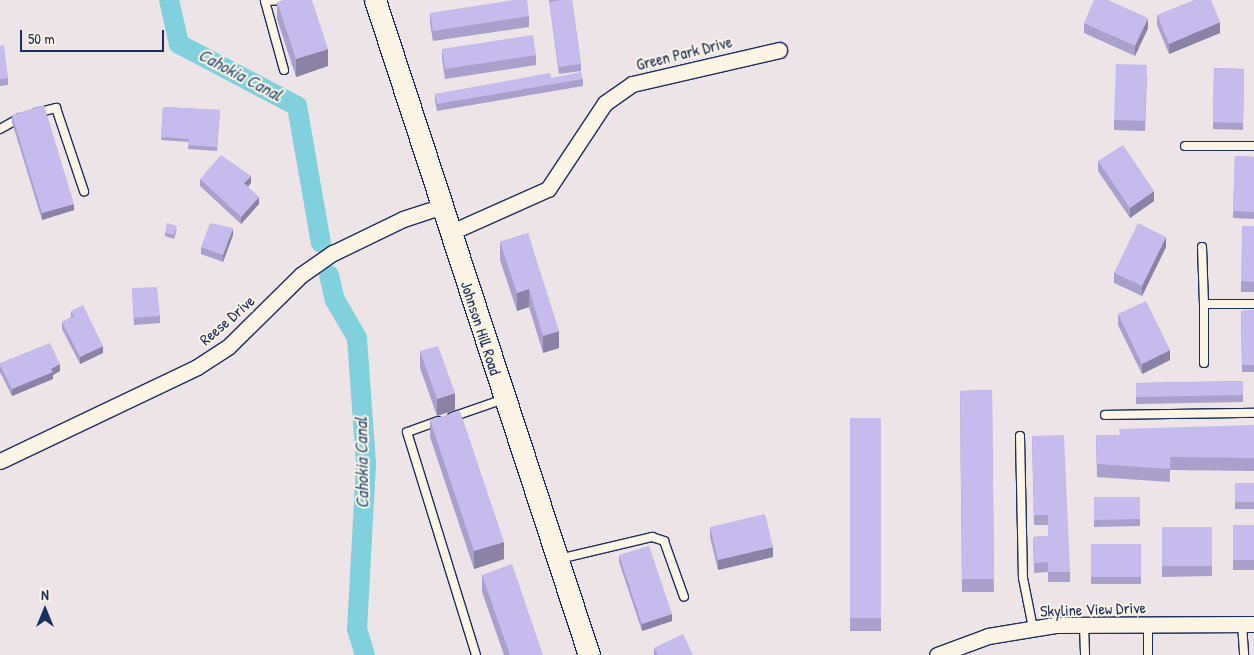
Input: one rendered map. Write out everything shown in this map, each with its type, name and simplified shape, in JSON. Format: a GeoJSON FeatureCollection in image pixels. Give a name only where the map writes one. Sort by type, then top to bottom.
{"type":"FeatureCollection","features":[{"type":"Feature","properties":{"kind":"street","name":"Johnson Hill Road"},"geometry":{"type":"LineString","coordinates":[[375,0],[440,207],[589,655]]}},
{"type":"Feature","properties":{"kind":"street","name":"Green Park Drive"},"geometry":{"type":"LineString","coordinates":[[449,233],[548,189],[605,104],[632,84],[779,50]]}},
{"type":"Feature","properties":{"kind":"street","name":"Reese Drive"},"geometry":{"type":"LineString","coordinates":[[0,461],[197,367],[228,347],[301,275],[333,254],[394,223],[440,207]]}},
{"type":"Feature","properties":{"kind":"street","name":"Skyline View Drive"},"geometry":{"type":"LineString","coordinates":[[937,655],[988,636],[1033,628],[1084,625],[1248,624]]}},
{"type":"Feature","properties":{"kind":"lane"},"geometry":{"type":"LineString","coordinates":[[284,70],[265,1],[286,0]]}},
{"type":"Feature","properties":{"kind":"lane"},"geometry":{"type":"LineString","coordinates":[[0,128],[56,108],[84,191]]}},
{"type":"Feature","properties":{"kind":"lane"},"geometry":{"type":"LineString","coordinates":[[1185,146],[1254,146]]}},
{"type":"Feature","properties":{"kind":"lane"},"geometry":{"type":"LineString","coordinates":[[1202,247],[1204,363]]}},
{"type":"Feature","properties":{"kind":"lane"},"geometry":{"type":"LineString","coordinates":[[1204,304],[1254,304]]}},
{"type":"Feature","properties":{"kind":"lane"},"geometry":{"type":"LineString","coordinates":[[476,655],[406,432],[504,399]]}},
{"type":"Feature","properties":{"kind":"lane"},"geometry":{"type":"LineString","coordinates":[[1105,415],[1254,413]]}},
{"type":"Feature","properties":{"kind":"lane"},"geometry":{"type":"LineString","coordinates":[[1020,436],[1022,578],[1033,628]]}},
{"type":"Feature","properties":{"kind":"lane"},"geometry":{"type":"LineString","coordinates":[[558,560],[652,537],[664,541],[684,597]]}},
{"type":"Feature","properties":{"kind":"lane"},"geometry":{"type":"LineString","coordinates":[[1244,655],[1248,624]]}},
{"type":"Feature","properties":{"kind":"lane"},"geometry":{"type":"LineString","coordinates":[[1084,625],[1085,655]]}},
{"type":"Feature","properties":{"kind":"lane"},"geometry":{"type":"LineString","coordinates":[[1148,625],[1148,655]]}},
{"type":"Feature","properties":{"kind":"building"},"geometry":{"type":"Polygon","coordinates":[[[283,0],[312,0],[328,49],[296,59],[277,2],[283,0]]]}},
{"type":"Feature","properties":{"kind":"building"},"geometry":{"type":"Polygon","coordinates":[[[514,0],[527,0],[529,16],[433,31],[430,13],[514,0]]]}},
{"type":"Feature","properties":{"kind":"building"},"geometry":{"type":"Polygon","coordinates":[[[572,0],[581,64],[559,67],[549,2],[572,0]]]}},
{"type":"Feature","properties":{"kind":"building"},"geometry":{"type":"Polygon","coordinates":[[[1094,0],[1108,0],[1148,18],[1135,46],[1084,23],[1094,0]]]}},
{"type":"Feature","properties":{"kind":"building"},"geometry":{"type":"Polygon","coordinates":[[[1194,0],[1211,0],[1220,22],[1169,44],[1157,15],[1194,0]]]}},
{"type":"Feature","properties":{"kind":"building"},"geometry":{"type":"Polygon","coordinates":[[[533,35],[536,55],[445,69],[442,49],[533,35]]]}},
{"type":"Feature","properties":{"kind":"building"},"geometry":{"type":"Polygon","coordinates":[[[4,45],[8,78],[0,79],[0,46],[4,45]]]}},
{"type":"Feature","properties":{"kind":"building"},"geometry":{"type":"Polygon","coordinates":[[[1116,64],[1147,65],[1145,121],[1114,120],[1116,64]]]}},
{"type":"Feature","properties":{"kind":"building"},"geometry":{"type":"Polygon","coordinates":[[[1214,68],[1244,69],[1243,123],[1213,122],[1214,68]]]}},
{"type":"Feature","properties":{"kind":"building"},"geometry":{"type":"Polygon","coordinates":[[[581,72],[583,79],[437,104],[435,94],[550,73],[551,78],[581,72]]]}},
{"type":"Feature","properties":{"kind":"building"},"geometry":{"type":"Polygon","coordinates":[[[44,105],[74,204],[42,213],[12,115],[44,105]]]}},
{"type":"Feature","properties":{"kind":"building"},"geometry":{"type":"Polygon","coordinates":[[[163,107],[220,110],[217,147],[188,145],[189,139],[161,137],[163,107]]]}},
{"type":"Feature","properties":{"kind":"building"},"geometry":{"type":"Polygon","coordinates":[[[1123,145],[1154,191],[1130,208],[1098,161],[1123,145]]]}},
{"type":"Feature","properties":{"kind":"building"},"geometry":{"type":"Polygon","coordinates":[[[221,155],[251,176],[244,183],[259,197],[241,217],[200,179],[221,155]]]}},
{"type":"Feature","properties":{"kind":"building"},"geometry":{"type":"Polygon","coordinates":[[[1235,156],[1254,157],[1254,212],[1233,211],[1235,156]]]}},
{"type":"Feature","properties":{"kind":"building"},"geometry":{"type":"Polygon","coordinates":[[[167,223],[177,226],[174,235],[165,233],[167,223]]]}},
{"type":"Feature","properties":{"kind":"building"},"geometry":{"type":"Polygon","coordinates":[[[210,223],[233,228],[223,255],[201,247],[210,223]]]}},
{"type":"Feature","properties":{"kind":"building"},"geometry":{"type":"Polygon","coordinates":[[[1138,223],[1166,237],[1142,286],[1114,273],[1138,223]]]}},
{"type":"Feature","properties":{"kind":"building"},"geometry":{"type":"Polygon","coordinates":[[[1242,226],[1254,226],[1254,282],[1241,281],[1242,226]]]}},
{"type":"Feature","properties":{"kind":"building"},"geometry":{"type":"Polygon","coordinates":[[[528,233],[559,331],[543,336],[529,289],[517,293],[500,242],[528,233]]]}},
{"type":"Feature","properties":{"kind":"building"},"geometry":{"type":"Polygon","coordinates":[[[157,287],[160,316],[134,318],[132,288],[157,287]]]}},
{"type":"Feature","properties":{"kind":"building"},"geometry":{"type":"Polygon","coordinates":[[[1146,301],[1170,350],[1142,364],[1118,314],[1146,301]]]}},
{"type":"Feature","properties":{"kind":"building"},"geometry":{"type":"Polygon","coordinates":[[[83,305],[103,346],[80,357],[62,322],[74,316],[71,311],[83,305]]]}},
{"type":"Feature","properties":{"kind":"building"},"geometry":{"type":"Polygon","coordinates":[[[1254,310],[1254,365],[1242,365],[1241,311],[1254,310]]]}},
{"type":"Feature","properties":{"kind":"building"},"geometry":{"type":"Polygon","coordinates":[[[50,343],[60,364],[51,369],[53,372],[12,389],[0,363],[50,343]]]}},
{"type":"Feature","properties":{"kind":"building"},"geometry":{"type":"Polygon","coordinates":[[[438,346],[455,393],[437,399],[420,351],[438,346]]]}},
{"type":"Feature","properties":{"kind":"building"},"geometry":{"type":"Polygon","coordinates":[[[1243,381],[1243,395],[1136,397],[1136,383],[1243,381]]]}},
{"type":"Feature","properties":{"kind":"building"},"geometry":{"type":"Polygon","coordinates":[[[992,390],[994,579],[962,579],[960,391],[992,390]]]}},
{"type":"Feature","properties":{"kind":"building"},"geometry":{"type":"Polygon","coordinates":[[[460,411],[504,542],[474,551],[430,420],[460,411]]]}},
{"type":"Feature","properties":{"kind":"building"},"geometry":{"type":"Polygon","coordinates":[[[850,418],[881,418],[881,618],[850,618],[850,418]]]}},
{"type":"Feature","properties":{"kind":"building"},"geometry":{"type":"Polygon","coordinates":[[[1254,425],[1254,458],[1170,457],[1170,469],[1097,464],[1096,435],[1120,435],[1119,429],[1254,425]]]}},
{"type":"Feature","properties":{"kind":"building"},"geometry":{"type":"Polygon","coordinates":[[[1064,435],[1070,572],[1048,572],[1048,562],[1034,563],[1033,537],[1048,536],[1048,515],[1034,515],[1032,436],[1064,435]]]}},
{"type":"Feature","properties":{"kind":"building"},"geometry":{"type":"Polygon","coordinates":[[[1235,483],[1254,483],[1254,502],[1235,502],[1235,483]]]}},
{"type":"Feature","properties":{"kind":"building"},"geometry":{"type":"Polygon","coordinates":[[[1094,497],[1140,497],[1140,519],[1094,520],[1094,497]]]}},
{"type":"Feature","properties":{"kind":"building"},"geometry":{"type":"Polygon","coordinates":[[[765,514],[773,547],[718,560],[710,527],[765,514]]]}},
{"type":"Feature","properties":{"kind":"building"},"geometry":{"type":"Polygon","coordinates":[[[1233,525],[1254,525],[1254,560],[1233,560],[1233,525]]]}},
{"type":"Feature","properties":{"kind":"building"},"geometry":{"type":"Polygon","coordinates":[[[1162,527],[1212,527],[1212,566],[1162,566],[1162,527]]]}},
{"type":"Feature","properties":{"kind":"building"},"geometry":{"type":"Polygon","coordinates":[[[1091,544],[1141,544],[1141,577],[1091,577],[1091,544]]]}},
{"type":"Feature","properties":{"kind":"building"},"geometry":{"type":"Polygon","coordinates":[[[649,546],[672,614],[642,624],[619,555],[649,546]]]}},
{"type":"Feature","properties":{"kind":"building"},"geometry":{"type":"Polygon","coordinates":[[[512,564],[543,655],[510,655],[482,575],[512,564]]]}},
{"type":"Feature","properties":{"kind":"building"},"geometry":{"type":"Polygon","coordinates":[[[683,634],[693,655],[658,655],[654,648],[683,634]]]}},
{"type":"Feature","properties":{"kind":"waterway","name":"Cahokia Canal"},"geometry":{"type":"LineString","coordinates":[[169,0],[179,44],[297,106],[321,243]]}},
{"type":"Feature","properties":{"kind":"waterway","name":"Cahokia Canal"},"geometry":{"type":"LineString","coordinates":[[329,275],[335,300],[357,338],[366,464],[357,629],[365,655]]}}]}
